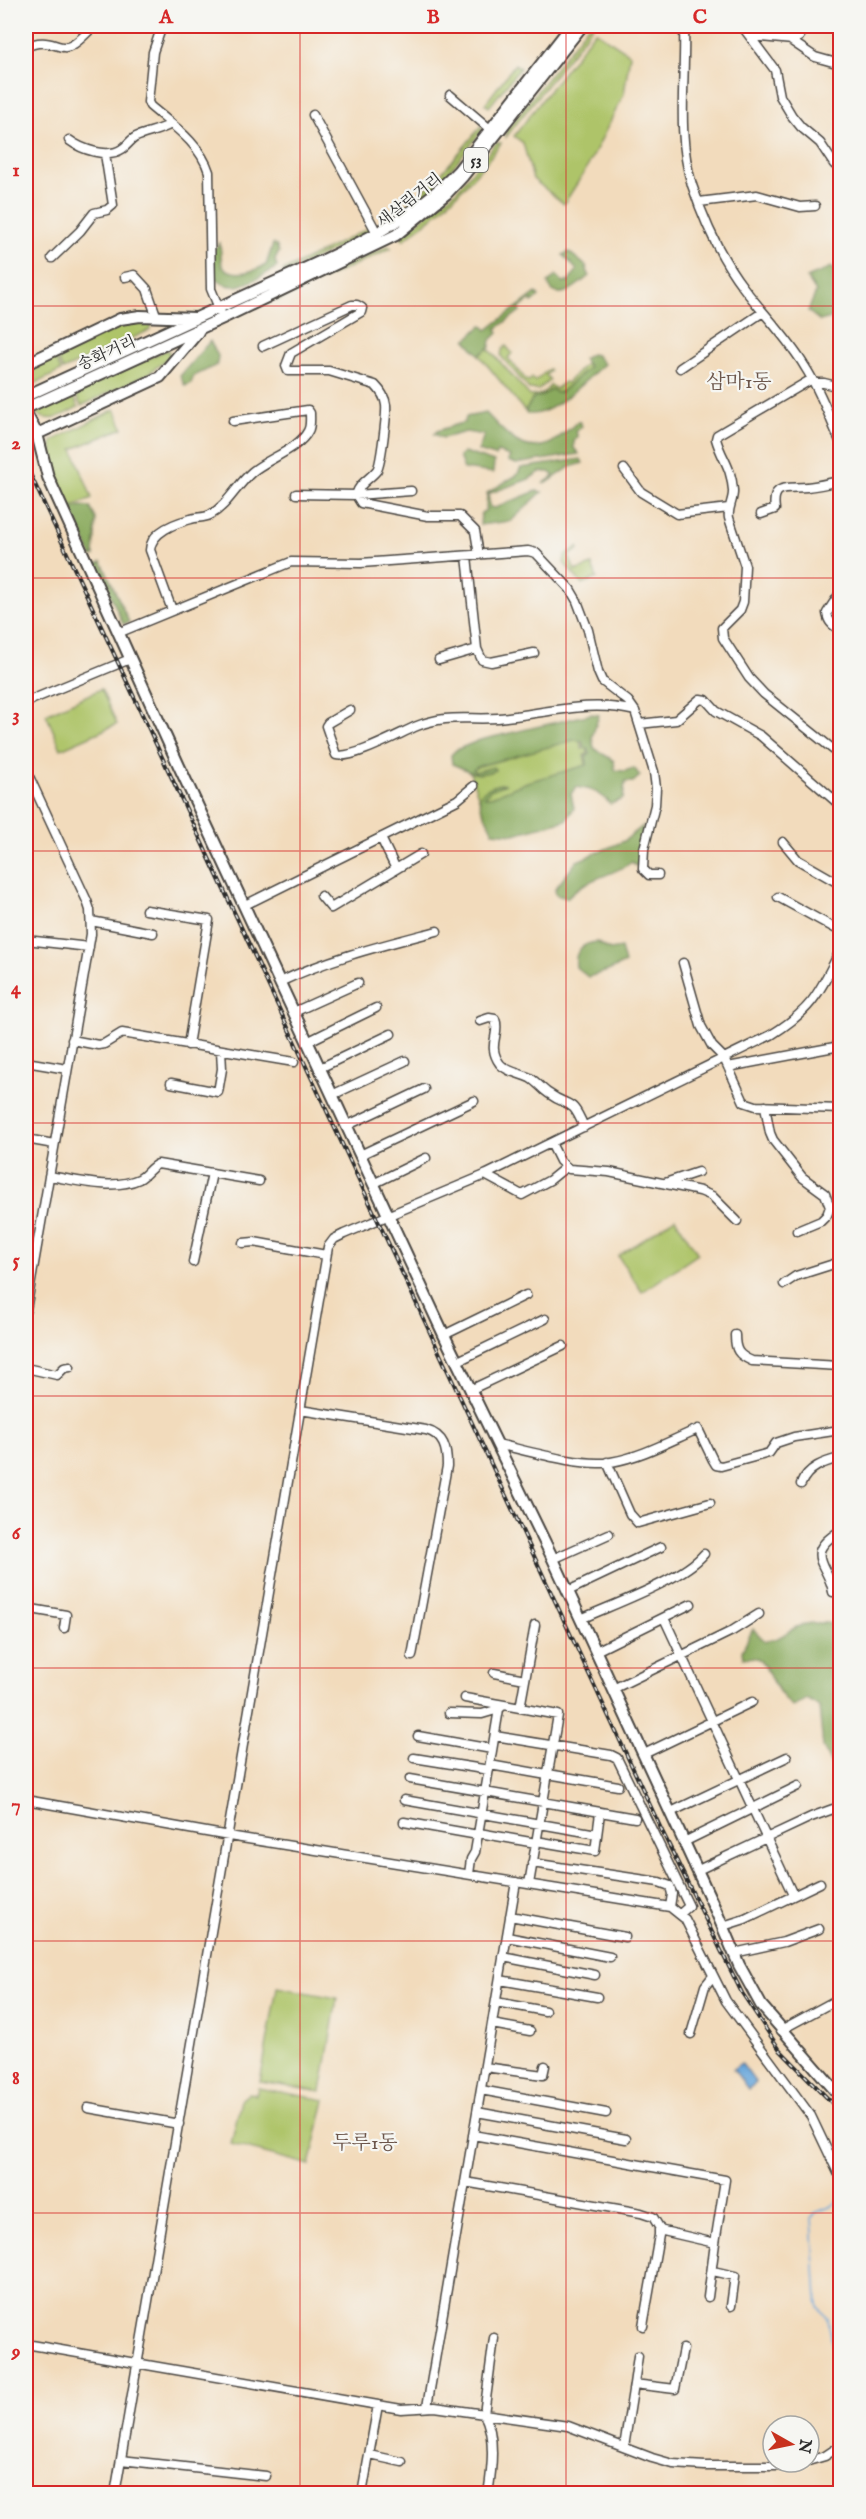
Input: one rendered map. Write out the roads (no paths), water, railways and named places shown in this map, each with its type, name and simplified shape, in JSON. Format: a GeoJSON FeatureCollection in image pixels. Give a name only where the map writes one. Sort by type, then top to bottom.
{"type":"FeatureCollection","features":[{"type":"Feature","properties":{"kind":"main road","name":"새살림거리"},"geometry":{"type":"LineString","coordinates":[[221,313],[391,226],[442,188],[491,130],[572,26]]}},
{"type":"Feature","properties":{"kind":"main road","name":"새살림거리"},"geometry":{"type":"LineString","coordinates":[[198,323],[396,235],[447,194],[482,154],[582,26]]}},
{"type":"Feature","properties":{"kind":"main road"},"geometry":{"type":"LineString","coordinates":[[156,315],[165,339],[177,358]]}},
{"type":"Feature","properties":{"kind":"main road"},"geometry":{"type":"LineString","coordinates":[[26,364],[120,319],[156,315],[198,323],[177,358],[160,377],[37,435]]}},
{"type":"Feature","properties":{"kind":"main road","name":"송화거리"},"geometry":{"type":"LineString","coordinates":[[26,396],[66,383],[198,323]]}},
{"type":"Feature","properties":{"kind":"main road","name":"송화거리"},"geometry":{"type":"LineString","coordinates":[[26,412],[66,383]]}},
{"type":"Feature","properties":{"kind":"main road"},"geometry":{"type":"LineString","coordinates":[[26,412],[37,435],[48,477],[118,633],[456,1362],[568,1591],[698,1870],[734,1953],[760,2005],[840,2096]]}},
{"type":"Feature","properties":{"kind":"street"},"geometry":{"type":"LineString","coordinates":[[26,47],[41,41],[67,47],[94,26]]}},
{"type":"Feature","properties":{"kind":"street"},"geometry":{"type":"LineString","coordinates":[[162,26],[153,52],[148,102],[200,152],[209,172],[211,289],[221,313]]}},
{"type":"Feature","properties":{"kind":"street"},"geometry":{"type":"LineString","coordinates":[[684,26],[685,58],[681,110],[689,173],[711,236],[728,266],[804,365],[814,381],[840,441]]}},
{"type":"Feature","properties":{"kind":"street"},"geometry":{"type":"LineString","coordinates":[[742,26],[775,70],[780,96],[792,116],[820,143],[840,169]]}},
{"type":"Feature","properties":{"kind":"street"},"geometry":{"type":"LineString","coordinates":[[790,40],[799,36],[806,26]]}},
{"type":"Feature","properties":{"kind":"street"},"geometry":{"type":"LineString","coordinates":[[751,36],[790,40],[814,57],[840,64]]}},
{"type":"Feature","properties":{"kind":"street"},"geometry":{"type":"LineString","coordinates":[[450,95],[491,130]]}},
{"type":"Feature","properties":{"kind":"street"},"geometry":{"type":"LineString","coordinates":[[312,115],[377,233]]}},
{"type":"Feature","properties":{"kind":"street"},"geometry":{"type":"LineString","coordinates":[[69,140],[105,154],[122,150],[133,138],[171,124]]}},
{"type":"Feature","properties":{"kind":"street"},"geometry":{"type":"LineString","coordinates":[[52,258],[80,231],[94,213],[107,210],[113,205],[105,154]]}},
{"type":"Feature","properties":{"kind":"street"},"geometry":{"type":"LineString","coordinates":[[699,202],[758,195],[800,207],[815,206]]}},
{"type":"Feature","properties":{"kind":"street"},"geometry":{"type":"LineString","coordinates":[[125,277],[134,275],[147,289],[156,315]]}},
{"type":"Feature","properties":{"kind":"street"},"geometry":{"type":"LineString","coordinates":[[263,346],[352,305],[362,308],[361,312],[291,353],[285,366],[288,371],[293,372],[329,371],[375,386],[380,390],[386,406],[381,461],[377,470],[359,486],[356,495]]}},
{"type":"Feature","properties":{"kind":"street"},"geometry":{"type":"LineString","coordinates":[[680,368],[763,312]]}},
{"type":"Feature","properties":{"kind":"street"},"geometry":{"type":"LineString","coordinates":[[840,387],[814,381],[717,435],[717,444],[731,471],[734,494],[729,508],[729,518],[745,566],[740,610],[722,628],[723,638],[749,678],[764,694],[840,755]]}},
{"type":"Feature","properties":{"kind":"street"},"geometry":{"type":"LineString","coordinates":[[172,610],[150,550],[155,535],[190,519],[208,516],[227,502],[233,491],[253,471],[308,432],[310,413],[308,410],[232,421]]}},
{"type":"Feature","properties":{"kind":"street"},"geometry":{"type":"LineString","coordinates":[[624,469],[641,492],[677,514],[729,508]]}},
{"type":"Feature","properties":{"kind":"street"},"geometry":{"type":"LineString","coordinates":[[761,514],[775,509],[774,498],[776,493],[783,488],[805,488],[840,481]]}},
{"type":"Feature","properties":{"kind":"street"},"geometry":{"type":"LineString","coordinates":[[296,494],[356,495],[411,491]]}},
{"type":"Feature","properties":{"kind":"street"},"geometry":{"type":"LineString","coordinates":[[356,495],[361,503],[374,507],[428,516],[460,516],[475,531],[479,555]]}},
{"type":"Feature","properties":{"kind":"street"},"geometry":{"type":"LineString","coordinates":[[118,633],[291,562],[361,563],[528,551],[536,553],[569,588],[577,601],[602,681],[628,701],[635,711],[654,772],[656,788],[655,805],[644,849],[643,869],[649,875],[658,875]]}},
{"type":"Feature","properties":{"kind":"street"},"geometry":{"type":"LineString","coordinates":[[467,556],[477,649],[482,660],[491,662],[534,653]]}},
{"type":"Feature","properties":{"kind":"street"},"geometry":{"type":"LineString","coordinates":[[840,593],[827,613],[827,618],[840,629]]}},
{"type":"Feature","properties":{"kind":"street"},"geometry":{"type":"LineString","coordinates":[[439,660],[477,649]]}},
{"type":"Feature","properties":{"kind":"street"},"geometry":{"type":"LineString","coordinates":[[26,702],[130,658]]}},
{"type":"Feature","properties":{"kind":"street"},"geometry":{"type":"LineString","coordinates":[[639,724],[676,720],[694,703],[700,699],[706,700],[716,711],[761,736],[840,805]]}},
{"type":"Feature","properties":{"kind":"street"},"geometry":{"type":"LineString","coordinates":[[350,710],[326,726],[336,755],[341,757],[359,752],[436,718],[497,718],[593,706],[635,711]]}},
{"type":"Feature","properties":{"kind":"street"},"geometry":{"type":"LineString","coordinates":[[26,770],[87,901],[91,921],[26,1310]]}},
{"type":"Feature","properties":{"kind":"street"},"geometry":{"type":"LineString","coordinates":[[245,905],[458,800],[474,786]]}},
{"type":"Feature","properties":{"kind":"street"},"geometry":{"type":"LineString","coordinates":[[381,838],[396,869]]}},
{"type":"Feature","properties":{"kind":"street"},"geometry":{"type":"LineString","coordinates":[[783,842],[798,861],[840,884]]}},
{"type":"Feature","properties":{"kind":"street"},"geometry":{"type":"LineString","coordinates":[[321,896],[331,908],[421,854]]}},
{"type":"Feature","properties":{"kind":"street"},"geometry":{"type":"LineString","coordinates":[[778,897],[840,931]]}},
{"type":"Feature","properties":{"kind":"street"},"geometry":{"type":"LineString","coordinates":[[146,910],[209,920],[188,1045]]}},
{"type":"Feature","properties":{"kind":"street"},"geometry":{"type":"LineString","coordinates":[[91,921],[153,933]]}},
{"type":"Feature","properties":{"kind":"street"},"geometry":{"type":"LineString","coordinates":[[280,982],[306,969],[349,955],[437,931]]}},
{"type":"Feature","properties":{"kind":"street"},"geometry":{"type":"LineString","coordinates":[[26,940],[88,947]]}},
{"type":"Feature","properties":{"kind":"street"},"geometry":{"type":"LineString","coordinates":[[115,2493],[229,1836],[326,1255],[330,1243],[337,1237],[485,1175],[771,1035],[797,1019],[810,1006],[840,951]]}},
{"type":"Feature","properties":{"kind":"street"},"geometry":{"type":"LineString","coordinates":[[683,963],[701,1026],[712,1046],[724,1058],[744,1102],[765,1106],[840,1109]]}},
{"type":"Feature","properties":{"kind":"street"},"geometry":{"type":"LineString","coordinates":[[294,1012],[358,983]]}},
{"type":"Feature","properties":{"kind":"street"},"geometry":{"type":"LineString","coordinates":[[308,1042],[375,1008]]}},
{"type":"Feature","properties":{"kind":"street"},"geometry":{"type":"LineString","coordinates":[[480,1021],[495,1019],[498,1024],[493,1040],[499,1062],[505,1068],[531,1079],[550,1095],[573,1105],[584,1127]]}},
{"type":"Feature","properties":{"kind":"street"},"geometry":{"type":"LineString","coordinates":[[72,1041],[98,1045],[122,1033],[294,1062]]}},
{"type":"Feature","properties":{"kind":"street"},"geometry":{"type":"LineString","coordinates":[[320,1068],[391,1034]]}},
{"type":"Feature","properties":{"kind":"street"},"geometry":{"type":"LineString","coordinates":[[728,1067],[840,1046]]}},
{"type":"Feature","properties":{"kind":"street"},"geometry":{"type":"LineString","coordinates":[[171,1083],[218,1092],[222,1069],[221,1050]]}},
{"type":"Feature","properties":{"kind":"street"},"geometry":{"type":"LineString","coordinates":[[332,1095],[405,1061]]}},
{"type":"Feature","properties":{"kind":"street"},"geometry":{"type":"LineString","coordinates":[[26,1062],[68,1069]]}},
{"type":"Feature","properties":{"kind":"street"},"geometry":{"type":"LineString","coordinates":[[346,1125],[424,1089]]}},
{"type":"Feature","properties":{"kind":"street"},"geometry":{"type":"LineString","coordinates":[[360,1155],[474,1101]]}},
{"type":"Feature","properties":{"kind":"street"},"geometry":{"type":"LineString","coordinates":[[765,1106],[773,1140],[802,1177],[825,1194],[830,1207],[827,1215],[821,1221],[796,1232]]}},
{"type":"Feature","properties":{"kind":"street"},"geometry":{"type":"LineString","coordinates":[[26,1139],[54,1144]]}},
{"type":"Feature","properties":{"kind":"street"},"geometry":{"type":"LineString","coordinates":[[551,1143],[566,1167]]}},
{"type":"Feature","properties":{"kind":"street"},"geometry":{"type":"LineString","coordinates":[[374,1184],[426,1158]]}},
{"type":"Feature","properties":{"kind":"street"},"geometry":{"type":"LineString","coordinates":[[49,1176],[84,1181],[128,1183],[147,1175],[150,1169],[158,1164],[260,1181]]}},
{"type":"Feature","properties":{"kind":"street"},"geometry":{"type":"LineString","coordinates":[[485,1175],[522,1195],[550,1180],[566,1167],[609,1172],[662,1184],[683,1186],[712,1196],[737,1221]]}},
{"type":"Feature","properties":{"kind":"street"},"geometry":{"type":"LineString","coordinates":[[662,1184],[698,1172]]}},
{"type":"Feature","properties":{"kind":"street"},"geometry":{"type":"LineString","coordinates":[[193,1262],[212,1173]]}},
{"type":"Feature","properties":{"kind":"street"},"geometry":{"type":"LineString","coordinates":[[243,1243],[254,1242],[326,1255]]}},
{"type":"Feature","properties":{"kind":"street"},"geometry":{"type":"LineString","coordinates":[[784,1284],[796,1275],[840,1262]]}},
{"type":"Feature","properties":{"kind":"street"},"geometry":{"type":"LineString","coordinates":[[444,1335],[526,1295]]}},
{"type":"Feature","properties":{"kind":"street"},"geometry":{"type":"LineString","coordinates":[[456,1362],[545,1319]]}},
{"type":"Feature","properties":{"kind":"street"},"geometry":{"type":"LineString","coordinates":[[735,1335],[735,1348],[741,1356],[752,1361],[840,1366]]}},
{"type":"Feature","properties":{"kind":"street"},"geometry":{"type":"LineString","coordinates":[[470,1390],[562,1346]]}},
{"type":"Feature","properties":{"kind":"street"},"geometry":{"type":"LineString","coordinates":[[26,1368],[57,1375],[64,1368],[70,1367]]}},
{"type":"Feature","properties":{"kind":"street"},"geometry":{"type":"LineString","coordinates":[[300,1410],[426,1430],[442,1440],[446,1448],[447,1466],[412,1656]]}},
{"type":"Feature","properties":{"kind":"street"},"geometry":{"type":"LineString","coordinates":[[497,1444],[588,1462],[607,1462],[654,1448],[698,1428],[716,1465],[721,1466],[770,1453],[777,1443],[794,1437],[840,1430]]}},
{"type":"Feature","properties":{"kind":"street"},"geometry":{"type":"LineString","coordinates":[[801,1484],[820,1464],[840,1458]]}},
{"type":"Feature","properties":{"kind":"street"},"geometry":{"type":"LineString","coordinates":[[607,1462],[630,1514],[638,1523],[710,1503]]}},
{"type":"Feature","properties":{"kind":"street"},"geometry":{"type":"LineString","coordinates":[[833,1592],[820,1560],[821,1550],[827,1539],[840,1531]]}},
{"type":"Feature","properties":{"kind":"street"},"geometry":{"type":"LineString","coordinates":[[553,1559],[609,1534]]}},
{"type":"Feature","properties":{"kind":"street"},"geometry":{"type":"LineString","coordinates":[[568,1591],[661,1547]]}},
{"type":"Feature","properties":{"kind":"street"},"geometry":{"type":"LineString","coordinates":[[581,1619],[680,1572],[697,1563],[704,1554]]}},
{"type":"Feature","properties":{"kind":"street"},"geometry":{"type":"LineString","coordinates":[[596,1651],[691,1604]]}},
{"type":"Feature","properties":{"kind":"street"},"geometry":{"type":"LineString","coordinates":[[26,1608],[68,1615],[64,1628]]}},
{"type":"Feature","properties":{"kind":"street"},"geometry":{"type":"LineString","coordinates":[[613,1689],[732,1631],[759,1614]]}},
{"type":"Feature","properties":{"kind":"street"},"geometry":{"type":"LineString","coordinates":[[664,1618],[794,1895]]}},
{"type":"Feature","properties":{"kind":"street"},"geometry":{"type":"LineString","coordinates":[[520,1708],[535,1625]]}},
{"type":"Feature","properties":{"kind":"street"},"geometry":{"type":"LineString","coordinates":[[494,1674],[525,1678]]}},
{"type":"Feature","properties":{"kind":"street"},"geometry":{"type":"LineString","coordinates":[[465,1698],[502,1707],[558,1715],[529,1884]]}},
{"type":"Feature","properties":{"kind":"street"},"geometry":{"type":"LineString","coordinates":[[644,1754],[752,1702]]}},
{"type":"Feature","properties":{"kind":"street"},"geometry":{"type":"LineString","coordinates":[[469,1874],[502,1707]]}},
{"type":"Feature","properties":{"kind":"street"},"geometry":{"type":"LineString","coordinates":[[449,1713],[482,1714],[502,1707]]}},
{"type":"Feature","properties":{"kind":"street"},"geometry":{"type":"LineString","coordinates":[[418,1736],[492,1749]]}},
{"type":"Feature","properties":{"kind":"street"},"geometry":{"type":"LineString","coordinates":[[495,1736],[611,1755],[617,1758],[689,1906],[688,1910],[680,1914]]}},
{"type":"Feature","properties":{"kind":"street"},"geometry":{"type":"LineString","coordinates":[[671,1812],[788,1757]]}},
{"type":"Feature","properties":{"kind":"street"},"geometry":{"type":"LineString","coordinates":[[414,1758],[618,1786]]}},
{"type":"Feature","properties":{"kind":"street"},"geometry":{"type":"LineString","coordinates":[[410,1779],[635,1818]]}},
{"type":"Feature","properties":{"kind":"street"},"geometry":{"type":"LineString","coordinates":[[684,1842],[798,1786]]}},
{"type":"Feature","properties":{"kind":"street"},"geometry":{"type":"LineString","coordinates":[[26,1800],[229,1836],[670,1907],[686,1919],[726,2001],[811,2116],[840,2177]]}},
{"type":"Feature","properties":{"kind":"street"},"geometry":{"type":"LineString","coordinates":[[404,1800],[597,1834]]}},
{"type":"Feature","properties":{"kind":"street"},"geometry":{"type":"LineString","coordinates":[[698,1870],[833,1809]]}},
{"type":"Feature","properties":{"kind":"street"},"geometry":{"type":"LineString","coordinates":[[404,1822],[595,1851],[600,1813]]}},
{"type":"Feature","properties":{"kind":"street"},"geometry":{"type":"LineString","coordinates":[[532,1863],[659,1882],[670,1886],[672,1894],[670,1907]]}},
{"type":"Feature","properties":{"kind":"street"},"geometry":{"type":"LineString","coordinates":[[427,2407],[516,1882]]}},
{"type":"Feature","properties":{"kind":"street"},"geometry":{"type":"LineString","coordinates":[[723,1926],[745,1919],[820,1883]]}},
{"type":"Feature","properties":{"kind":"street"},"geometry":{"type":"LineString","coordinates":[[510,1916],[625,1937]]}},
{"type":"Feature","properties":{"kind":"street"},"geometry":{"type":"LineString","coordinates":[[734,1953],[784,1942],[819,1929]]}},
{"type":"Feature","properties":{"kind":"street"},"geometry":{"type":"LineString","coordinates":[[507,1937],[610,1957]]}},
{"type":"Feature","properties":{"kind":"street"},"geometry":{"type":"LineString","coordinates":[[503,1957],[595,1975]]}},
{"type":"Feature","properties":{"kind":"street"},"geometry":{"type":"LineString","coordinates":[[691,2034],[699,2023],[705,1986],[713,1976]]}},
{"type":"Feature","properties":{"kind":"street"},"geometry":{"type":"LineString","coordinates":[[500,1980],[597,1997]]}},
{"type":"Feature","properties":{"kind":"street"},"geometry":{"type":"LineString","coordinates":[[781,2031],[840,1998]]}},
{"type":"Feature","properties":{"kind":"street"},"geometry":{"type":"LineString","coordinates":[[496,2002],[545,2011]]}},
{"type":"Feature","properties":{"kind":"street"},"geometry":{"type":"LineString","coordinates":[[492,2024],[530,2031]]}},
{"type":"Feature","properties":{"kind":"street"},"geometry":{"type":"LineString","coordinates":[[485,2067],[543,2075],[545,2066]]}},
{"type":"Feature","properties":{"kind":"street"},"geometry":{"type":"LineString","coordinates":[[481,2090],[606,2113]]}},
{"type":"Feature","properties":{"kind":"street"},"geometry":{"type":"LineString","coordinates":[[88,2108],[179,2124]]}},
{"type":"Feature","properties":{"kind":"street"},"geometry":{"type":"LineString","coordinates":[[477,2112],[626,2139]]}},
{"type":"Feature","properties":{"kind":"street"},"geometry":{"type":"LineString","coordinates":[[473,2135],[725,2180],[708,2297]]}},
{"type":"Feature","properties":{"kind":"street"},"geometry":{"type":"LineString","coordinates":[[465,2182],[648,2215],[656,2220],[659,2230],[643,2326]]}},
{"type":"Feature","properties":{"kind":"street"},"geometry":{"type":"LineString","coordinates":[[659,2230],[715,2243]]}},
{"type":"Feature","properties":{"kind":"street"},"geometry":{"type":"LineString","coordinates":[[713,2271],[735,2277],[731,2306]]}},
{"type":"Feature","properties":{"kind":"street"},"geometry":{"type":"LineString","coordinates":[[488,2493],[491,2478],[491,2434],[484,2414],[494,2338]]}},
{"type":"Feature","properties":{"kind":"street"},"geometry":{"type":"LineString","coordinates":[[26,2344],[400,2409],[427,2407],[568,2426],[673,2464],[774,2467],[806,2463],[825,2456],[840,2446]]}},
{"type":"Feature","properties":{"kind":"street"},"geometry":{"type":"LineString","coordinates":[[634,2384],[675,2389],[683,2349]]}},
{"type":"Feature","properties":{"kind":"street"},"geometry":{"type":"LineString","coordinates":[[624,2448],[638,2356]]}},
{"type":"Feature","properties":{"kind":"street"},"geometry":{"type":"LineString","coordinates":[[362,2493],[378,2405]]}},
{"type":"Feature","properties":{"kind":"street"},"geometry":{"type":"LineString","coordinates":[[369,2455],[402,2462]]}},
{"type":"Feature","properties":{"kind":"street"},"geometry":{"type":"LineString","coordinates":[[121,2460],[266,2476]]}},
{"type":"Feature","properties":{"kind":"water"},"geometry":{"type":"Polygon","coordinates":[[[741,2063],[756,2083],[748,2089],[733,2069],[741,2063]]]}},
{"type":"Feature","properties":{"kind":"waterway"},"geometry":{"type":"LineString","coordinates":[[840,2199],[832,2206],[815,2213],[812,2218],[817,2300],[828,2319],[840,2397]]}},
{"type":"Feature","properties":{"kind":"railway"},"geometry":{"type":"LineString","coordinates":[[26,465],[663,1833],[742,1993],[780,2050],[840,2111]]}},
{"type":"Feature","properties":{"kind":"district","name":"삼마1동"},"geometry":{"type":"Point","coordinates":[739,382]}},
{"type":"Feature","properties":{"kind":"district","name":"두루1동"},"geometry":{"type":"Point","coordinates":[365,2143]}}]}
